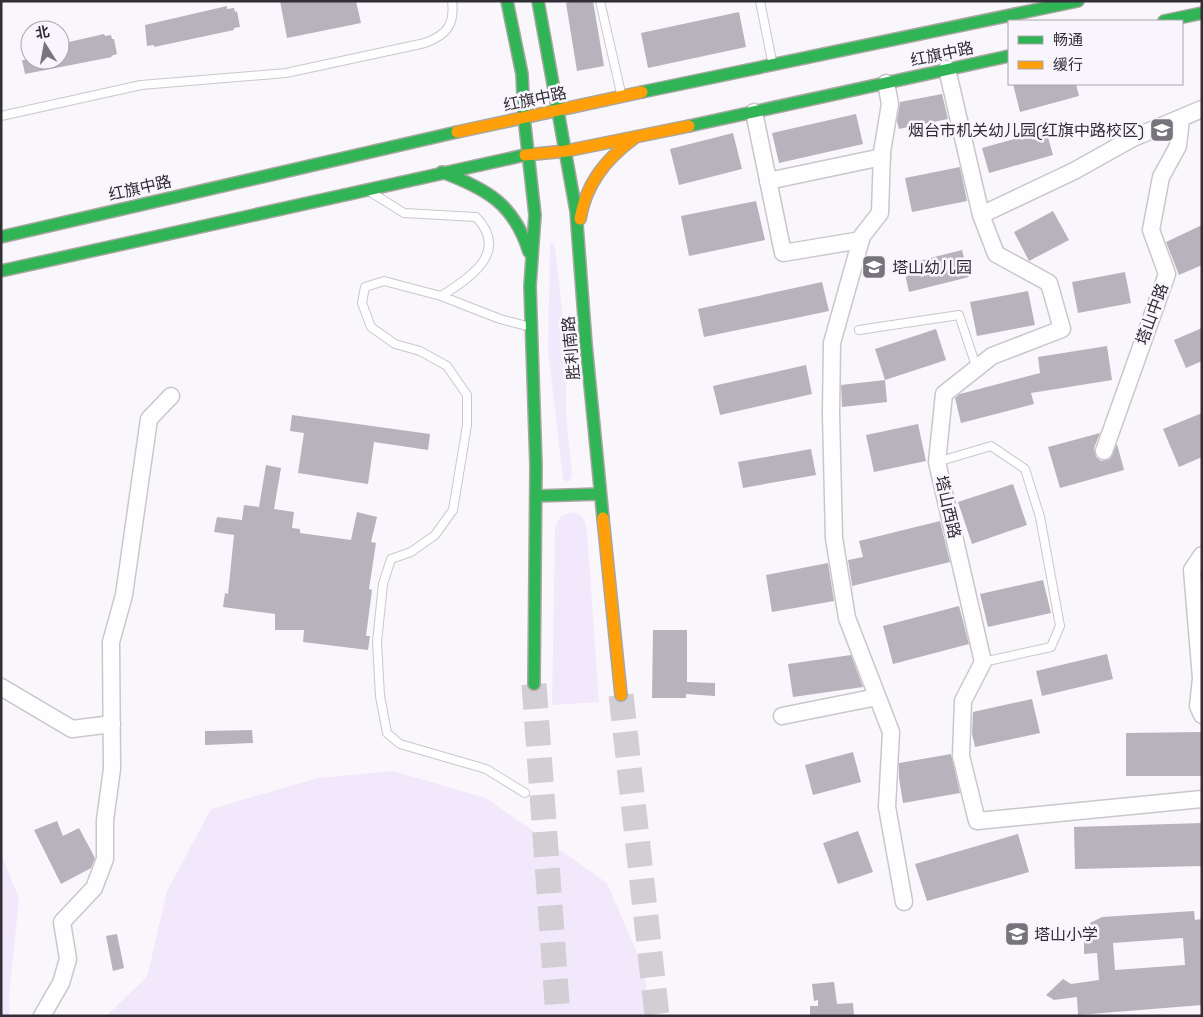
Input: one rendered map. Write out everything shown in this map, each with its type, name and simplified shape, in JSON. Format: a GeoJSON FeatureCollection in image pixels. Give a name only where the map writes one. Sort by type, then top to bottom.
{"type":"FeatureCollection","features":[{"type":"Feature","properties":{"kind":"main road"},"geometry":{"type":"LineString","coordinates":[[507,1],[522,74],[524,117],[530,154],[534,215],[531,261],[536,496],[534,684]]}},
{"type":"Feature","properties":{"kind":"main road","name":"胜利南路"},"geometry":{"type":"LineString","coordinates":[[538,1],[566,151],[578,236],[600,494],[621,694]]}},
{"type":"Feature","properties":{"kind":"main road","name":"红旗中路"},"geometry":{"type":"LineString","coordinates":[[1,237],[524,117],[1078,1]]}},
{"type":"Feature","properties":{"kind":"main road"},"geometry":{"type":"LineString","coordinates":[[1169,20],[1202,13]]}},
{"type":"Feature","properties":{"kind":"main road","name":"红旗中路"},"geometry":{"type":"LineString","coordinates":[[1,271],[364,188],[530,154],[566,151],[635,138],[1008,56]]}},
{"type":"Feature","properties":{"kind":"main road"},"geometry":{"type":"LineString","coordinates":[[578,236],[584,196],[593,180],[610,156],[635,138]]}},
{"type":"Feature","properties":{"kind":"main road"},"geometry":{"type":"LineString","coordinates":[[442,172],[473,183],[500,201],[520,227],[531,261]]}},
{"type":"Feature","properties":{"kind":"main road"},"geometry":{"type":"LineString","coordinates":[[536,496],[600,494]]}},
{"type":"Feature","properties":{"kind":"street","name":"塔山西路"},"geometry":{"type":"LineString","coordinates":[[947,69],[981,215],[996,254],[1049,283],[1062,329],[992,356],[944,394],[937,462],[983,662]]}},
{"type":"Feature","properties":{"kind":"street"},"geometry":{"type":"LineString","coordinates":[[886,83],[890,104],[882,157],[880,213],[861,240],[832,343],[831,414],[834,538],[847,618],[891,732],[887,807],[904,902]]}},
{"type":"Feature","properties":{"kind":"street"},"geometry":{"type":"LineString","coordinates":[[981,215],[1074,171],[1133,138],[1202,109]]}},
{"type":"Feature","properties":{"kind":"street"},"geometry":{"type":"LineString","coordinates":[[754,112],[782,253],[861,240]]}},
{"type":"Feature","properties":{"kind":"street","name":"塔山中路"},"geometry":{"type":"LineString","coordinates":[[1104,451],[1166,274],[1151,230],[1161,178],[1178,146],[1181,119]]}},
{"type":"Feature","properties":{"kind":"street"},"geometry":{"type":"LineString","coordinates":[[768,180],[882,157]]}},
{"type":"Feature","properties":{"kind":"street"},"geometry":{"type":"LineString","coordinates":[[42,1016],[61,983],[68,959],[62,922],[94,888],[105,859],[104,820],[112,770],[111,642],[124,595],[149,419],[172,396]]}},
{"type":"Feature","properties":{"kind":"street"},"geometry":{"type":"LineString","coordinates":[[1200,709],[1201,678],[1192,570],[1202,555]]}},
{"type":"Feature","properties":{"kind":"street"},"geometry":{"type":"LineString","coordinates":[[983,662],[963,701],[961,756],[977,821],[1202,799]]}},
{"type":"Feature","properties":{"kind":"street"},"geometry":{"type":"LineString","coordinates":[[1,687],[72,729],[112,724]]}},
{"type":"Feature","properties":{"kind":"street"},"geometry":{"type":"LineString","coordinates":[[782,716],[877,697]]}},
{"type":"Feature","properties":{"kind":"lane"},"geometry":{"type":"LineString","coordinates":[[1,116],[141,85],[286,73],[425,43],[440,38],[448,27],[453,16],[452,1]]}},
{"type":"Feature","properties":{"kind":"lane"},"geometry":{"type":"LineString","coordinates":[[600,1],[622,97]]}},
{"type":"Feature","properties":{"kind":"lane"},"geometry":{"type":"LineString","coordinates":[[760,1],[773,65]]}},
{"type":"Feature","properties":{"kind":"lane"},"geometry":{"type":"LineString","coordinates":[[364,188],[404,213],[476,217],[482,224],[489,239],[489,254],[475,273],[441,296]]}},
{"type":"Feature","properties":{"kind":"lane"},"geometry":{"type":"LineString","coordinates":[[525,793],[486,770],[400,744],[387,733],[380,696],[377,642],[384,584],[391,559],[411,552],[434,535],[453,510],[467,425],[466,395],[447,366],[420,351],[395,344],[371,327],[362,303],[365,287],[384,281],[441,296],[500,319],[531,327]]}},
{"type":"Feature","properties":{"kind":"lane"},"geometry":{"type":"LineString","coordinates":[[859,330],[959,314],[977,369]]}},
{"type":"Feature","properties":{"kind":"lane"},"geometry":{"type":"LineString","coordinates":[[937,462],[991,446],[1025,469],[1040,517],[1060,626],[1051,647],[983,662]]}},
{"type":"Feature","properties":{"kind":"shaded area"},"geometry":{"type":"Polygon","coordinates":[[[550,243],[554,243],[556,254],[566,348],[566,414],[572,476],[568,482],[563,479],[548,350],[550,243]]]}},
{"type":"Feature","properties":{"kind":"shaded area"},"geometry":{"type":"Polygon","coordinates":[[[571,512],[583,518],[587,530],[599,702],[552,705],[555,528],[560,517],[571,512]]]}},
{"type":"Feature","properties":{"kind":"shaded area"},"geometry":{"type":"Polygon","coordinates":[[[393,771],[486,798],[607,883],[644,969],[649,1016],[106,1016],[147,977],[167,891],[211,809],[318,778],[393,771]]]}},
{"type":"Feature","properties":{"kind":"shaded area"},"geometry":{"type":"Polygon","coordinates":[[[1,853],[19,899],[9,995],[10,1016],[1,1016],[1,853]]]}},
{"type":"Feature","properties":{"kind":"building"},"geometry":{"type":"Polygon","coordinates":[[[280,1],[356,1],[361,23],[287,38],[280,1]]]}},
{"type":"Feature","properties":{"kind":"building"},"geometry":{"type":"Polygon","coordinates":[[[593,1],[604,66],[577,71],[566,3],[593,1]]]}},
{"type":"Feature","properties":{"kind":"building"},"geometry":{"type":"Polygon","coordinates":[[[227,6],[227,9],[234,8],[235,12],[237,11],[240,27],[234,28],[234,30],[154,47],[154,45],[147,46],[145,25],[227,6]]]}},
{"type":"Feature","properties":{"kind":"building"},"geometry":{"type":"Polygon","coordinates":[[[739,12],[746,47],[648,68],[641,33],[739,12]]]}},
{"type":"Feature","properties":{"kind":"building"},"geometry":{"type":"Polygon","coordinates":[[[104,34],[105,36],[111,35],[112,39],[114,39],[117,54],[112,57],[70,65],[70,42],[104,34]]]}},
{"type":"Feature","properties":{"kind":"building"},"geometry":{"type":"Polygon","coordinates":[[[24,70],[45,70],[25,74],[24,70]]]}},
{"type":"Feature","properties":{"kind":"building"},"geometry":{"type":"Polygon","coordinates":[[[1013,85],[1076,85],[1079,96],[1020,112],[1013,85]]]}},
{"type":"Feature","properties":{"kind":"building"},"geometry":{"type":"Polygon","coordinates":[[[942,94],[948,119],[899,129],[897,121],[900,102],[942,94]]]}},
{"type":"Feature","properties":{"kind":"building"},"geometry":{"type":"Polygon","coordinates":[[[856,114],[863,144],[779,163],[772,133],[856,114]]]}},
{"type":"Feature","properties":{"kind":"building"},"geometry":{"type":"Polygon","coordinates":[[[1046,130],[1053,155],[989,173],[982,148],[1046,130]]]}},
{"type":"Feature","properties":{"kind":"building"},"geometry":{"type":"Polygon","coordinates":[[[733,133],[742,169],[679,185],[670,149],[733,133]]]}},
{"type":"Feature","properties":{"kind":"building"},"geometry":{"type":"Polygon","coordinates":[[[960,167],[967,201],[912,212],[905,178],[960,167]]]}},
{"type":"Feature","properties":{"kind":"building"},"geometry":{"type":"Polygon","coordinates":[[[756,201],[765,240],[689,256],[681,216],[756,201]]]}},
{"type":"Feature","properties":{"kind":"building"},"geometry":{"type":"Polygon","coordinates":[[[1053,211],[1069,240],[1029,261],[1014,232],[1053,211]]]}},
{"type":"Feature","properties":{"kind":"building"},"geometry":{"type":"Polygon","coordinates":[[[1202,225],[1202,265],[1179,275],[1166,242],[1202,225]]]}},
{"type":"Feature","properties":{"kind":"building"},"geometry":{"type":"Polygon","coordinates":[[[962,250],[969,277],[909,292],[903,265],[962,250]]]}},
{"type":"Feature","properties":{"kind":"building"},"geometry":{"type":"Polygon","coordinates":[[[1125,272],[1131,303],[1078,313],[1072,282],[1125,272]]]}},
{"type":"Feature","properties":{"kind":"building"},"geometry":{"type":"Polygon","coordinates":[[[822,282],[829,311],[704,337],[698,309],[822,282]]]}},
{"type":"Feature","properties":{"kind":"building"},"geometry":{"type":"Polygon","coordinates":[[[1028,291],[1035,325],[977,336],[970,302],[1028,291]]]}},
{"type":"Feature","properties":{"kind":"building"},"geometry":{"type":"Polygon","coordinates":[[[1202,328],[1202,361],[1186,368],[1174,340],[1202,328]]]}},
{"type":"Feature","properties":{"kind":"building"},"geometry":{"type":"Polygon","coordinates":[[[936,329],[946,360],[885,380],[875,349],[936,329]]]}},
{"type":"Feature","properties":{"kind":"building"},"geometry":{"type":"Polygon","coordinates":[[[1107,346],[1112,380],[1031,393],[1034,404],[961,423],[955,398],[960,394],[1040,373],[1038,357],[1107,346]]]}},
{"type":"Feature","properties":{"kind":"building"},"geometry":{"type":"Polygon","coordinates":[[[806,365],[812,394],[720,415],[713,386],[806,365]]]}},
{"type":"Feature","properties":{"kind":"building"},"geometry":{"type":"Polygon","coordinates":[[[885,380],[887,402],[842,407],[841,385],[885,380]]]}},
{"type":"Feature","properties":{"kind":"building"},"geometry":{"type":"Polygon","coordinates":[[[1202,413],[1202,457],[1179,467],[1163,429],[1202,413]]]}},
{"type":"Feature","properties":{"kind":"building"},"geometry":{"type":"Polygon","coordinates":[[[292,415],[430,434],[428,450],[374,442],[368,484],[298,473],[304,433],[290,431],[292,415]]]}},
{"type":"Feature","properties":{"kind":"building"},"geometry":{"type":"Polygon","coordinates":[[[918,424],[926,461],[874,472],[866,435],[918,424]]]}},
{"type":"Feature","properties":{"kind":"building"},"geometry":{"type":"Polygon","coordinates":[[[1100,433],[1094,448],[1096,457],[1101,461],[1110,459],[1117,444],[1124,470],[1060,488],[1048,447],[1100,433]]]}},
{"type":"Feature","properties":{"kind":"building"},"geometry":{"type":"Polygon","coordinates":[[[811,449],[816,475],[743,488],[738,462],[811,449]]]}},
{"type":"Feature","properties":{"kind":"building"},"geometry":{"type":"Polygon","coordinates":[[[266,465],[281,468],[274,509],[294,512],[292,528],[300,529],[300,533],[351,540],[357,512],[377,517],[371,542],[376,543],[369,589],[372,590],[366,636],[370,636],[368,650],[303,642],[304,630],[275,630],[275,614],[223,607],[225,593],[228,594],[234,535],[214,532],[217,517],[242,520],[244,505],[259,507],[266,465]]]}},
{"type":"Feature","properties":{"kind":"building"},"geometry":{"type":"Polygon","coordinates":[[[1013,484],[1027,525],[972,544],[958,502],[1013,484]]]}},
{"type":"Feature","properties":{"kind":"building"},"geometry":{"type":"Polygon","coordinates":[[[940,521],[950,562],[852,586],[848,560],[863,557],[859,541],[940,521]]]}},
{"type":"Feature","properties":{"kind":"building"},"geometry":{"type":"Polygon","coordinates":[[[828,563],[834,601],[772,612],[766,575],[828,563]]]}},
{"type":"Feature","properties":{"kind":"building"},"geometry":{"type":"Polygon","coordinates":[[[1043,580],[1051,613],[988,627],[980,594],[1043,580]]]}},
{"type":"Feature","properties":{"kind":"building"},"geometry":{"type":"Polygon","coordinates":[[[959,606],[969,644],[893,664],[883,626],[959,606]]]}},
{"type":"Feature","properties":{"kind":"building"},"geometry":{"type":"Polygon","coordinates":[[[653,630],[687,630],[687,682],[715,683],[715,696],[686,694],[686,698],[652,698],[653,630]]]}},
{"type":"Feature","properties":{"kind":"building"},"geometry":{"type":"Polygon","coordinates":[[[1107,654],[1113,679],[1042,696],[1036,671],[1107,654]]]}},
{"type":"Feature","properties":{"kind":"building"},"geometry":{"type":"Polygon","coordinates":[[[851,655],[863,687],[793,697],[788,664],[851,655]]]}},
{"type":"Feature","properties":{"kind":"building"},"geometry":{"type":"Polygon","coordinates":[[[1032,699],[1040,733],[975,747],[972,734],[973,712],[1032,699]]]}},
{"type":"Feature","properties":{"kind":"building"},"geometry":{"type":"Polygon","coordinates":[[[252,730],[253,743],[205,745],[205,731],[252,730]]]}},
{"type":"Feature","properties":{"kind":"building"},"geometry":{"type":"Polygon","coordinates":[[[1202,732],[1202,776],[1126,776],[1126,733],[1202,732]]]}},
{"type":"Feature","properties":{"kind":"building"},"geometry":{"type":"Polygon","coordinates":[[[853,752],[861,782],[813,795],[805,765],[853,752]]]}},
{"type":"Feature","properties":{"kind":"building"},"geometry":{"type":"Polygon","coordinates":[[[951,754],[960,793],[903,803],[899,763],[951,754]]]}},
{"type":"Feature","properties":{"kind":"building"},"geometry":{"type":"Polygon","coordinates":[[[57,821],[63,836],[79,828],[95,858],[91,868],[61,884],[34,830],[57,821]]]}},
{"type":"Feature","properties":{"kind":"building"},"geometry":{"type":"Polygon","coordinates":[[[1202,823],[1202,866],[1075,869],[1074,827],[1202,823]]]}},
{"type":"Feature","properties":{"kind":"building"},"geometry":{"type":"Polygon","coordinates":[[[858,831],[873,872],[838,884],[823,843],[858,831]]]}},
{"type":"Feature","properties":{"kind":"building"},"geometry":{"type":"Polygon","coordinates":[[[1018,834],[1029,872],[927,901],[915,864],[1018,834]]]}},
{"type":"Feature","properties":{"kind":"building"},"geometry":{"type":"Polygon","coordinates":[[[1194,911],[1195,920],[1202,919],[1202,1005],[1078,1015],[1077,997],[1054,1000],[1046,995],[1063,979],[1071,984],[1099,980],[1097,953],[1084,954],[1084,934],[1090,923],[1102,917],[1194,911]],[[1183,938],[1113,943],[1115,970],[1185,965],[1183,938]]]}},
{"type":"Feature","properties":{"kind":"building"},"geometry":{"type":"Polygon","coordinates":[[[117,934],[124,968],[113,971],[106,936],[117,934]]]}},
{"type":"Feature","properties":{"kind":"building"},"geometry":{"type":"Polygon","coordinates":[[[834,982],[837,1004],[853,1003],[854,1016],[810,1016],[810,1006],[818,1006],[818,1000],[814,1001],[812,984],[834,982]]]}},
{"type":"Feature","properties":{"kind":"tunnel"},"geometry":{"type":"LineString","coordinates":[[534,684],[558,1016]]}},
{"type":"Feature","properties":{"kind":"tunnel"},"geometry":{"type":"LineString","coordinates":[[621,695],[657,1016]]}},
{"type":"Feature","properties":{"kind":"traffic: fast"},"geometry":{"type":"LineString","coordinates":[[507,1],[522,74],[524,117],[535,215],[530,286],[536,466],[534,684]]}},
{"type":"Feature","properties":{"kind":"traffic: fast"},"geometry":{"type":"LineString","coordinates":[[538,1],[576,211],[586,344],[603,518]]}},
{"type":"Feature","properties":{"kind":"traffic: fast"},"geometry":{"type":"LineString","coordinates":[[642,92],[1078,1]]}},
{"type":"Feature","properties":{"kind":"traffic: fast"},"geometry":{"type":"LineString","coordinates":[[1169,20],[1202,13]]}},
{"type":"Feature","properties":{"kind":"traffic: fast"},"geometry":{"type":"LineString","coordinates":[[689,126],[1008,56]]}},
{"type":"Feature","properties":{"kind":"traffic: fast"},"geometry":{"type":"LineString","coordinates":[[1,237],[457,132]]}},
{"type":"Feature","properties":{"kind":"traffic: fast"},"geometry":{"type":"LineString","coordinates":[[1,271],[525,155]]}},
{"type":"Feature","properties":{"kind":"traffic: fast"},"geometry":{"type":"LineString","coordinates":[[442,172],[472,185],[497,200],[515,222],[523,235],[529,252]]}},
{"type":"Feature","properties":{"kind":"traffic: fast"},"geometry":{"type":"LineString","coordinates":[[536,496],[600,494]]}},
{"type":"Feature","properties":{"kind":"traffic: slow"},"geometry":{"type":"LineString","coordinates":[[457,132],[642,92]]}},
{"type":"Feature","properties":{"kind":"traffic: slow"},"geometry":{"type":"LineString","coordinates":[[525,155],[566,151],[689,126]]}},
{"type":"Feature","properties":{"kind":"traffic: slow"},"geometry":{"type":"LineString","coordinates":[[580,219],[587,195],[598,174],[614,155],[633,139]]}},
{"type":"Feature","properties":{"kind":"traffic: slow"},"geometry":{"type":"LineString","coordinates":[[603,518],[621,695]]}},
{"type":"Feature","properties":{"kind":"place","name":"烟台市机关幼儿园(红旗中路校区)"},"geometry":{"type":"Point","coordinates":[1162,130]}},
{"type":"Feature","properties":{"kind":"place","name":"塔山幼儿园"},"geometry":{"type":"Point","coordinates":[874,267]}},
{"type":"Feature","properties":{"kind":"place","name":"塔山小学"},"geometry":{"type":"Point","coordinates":[1017,934]}}]}
